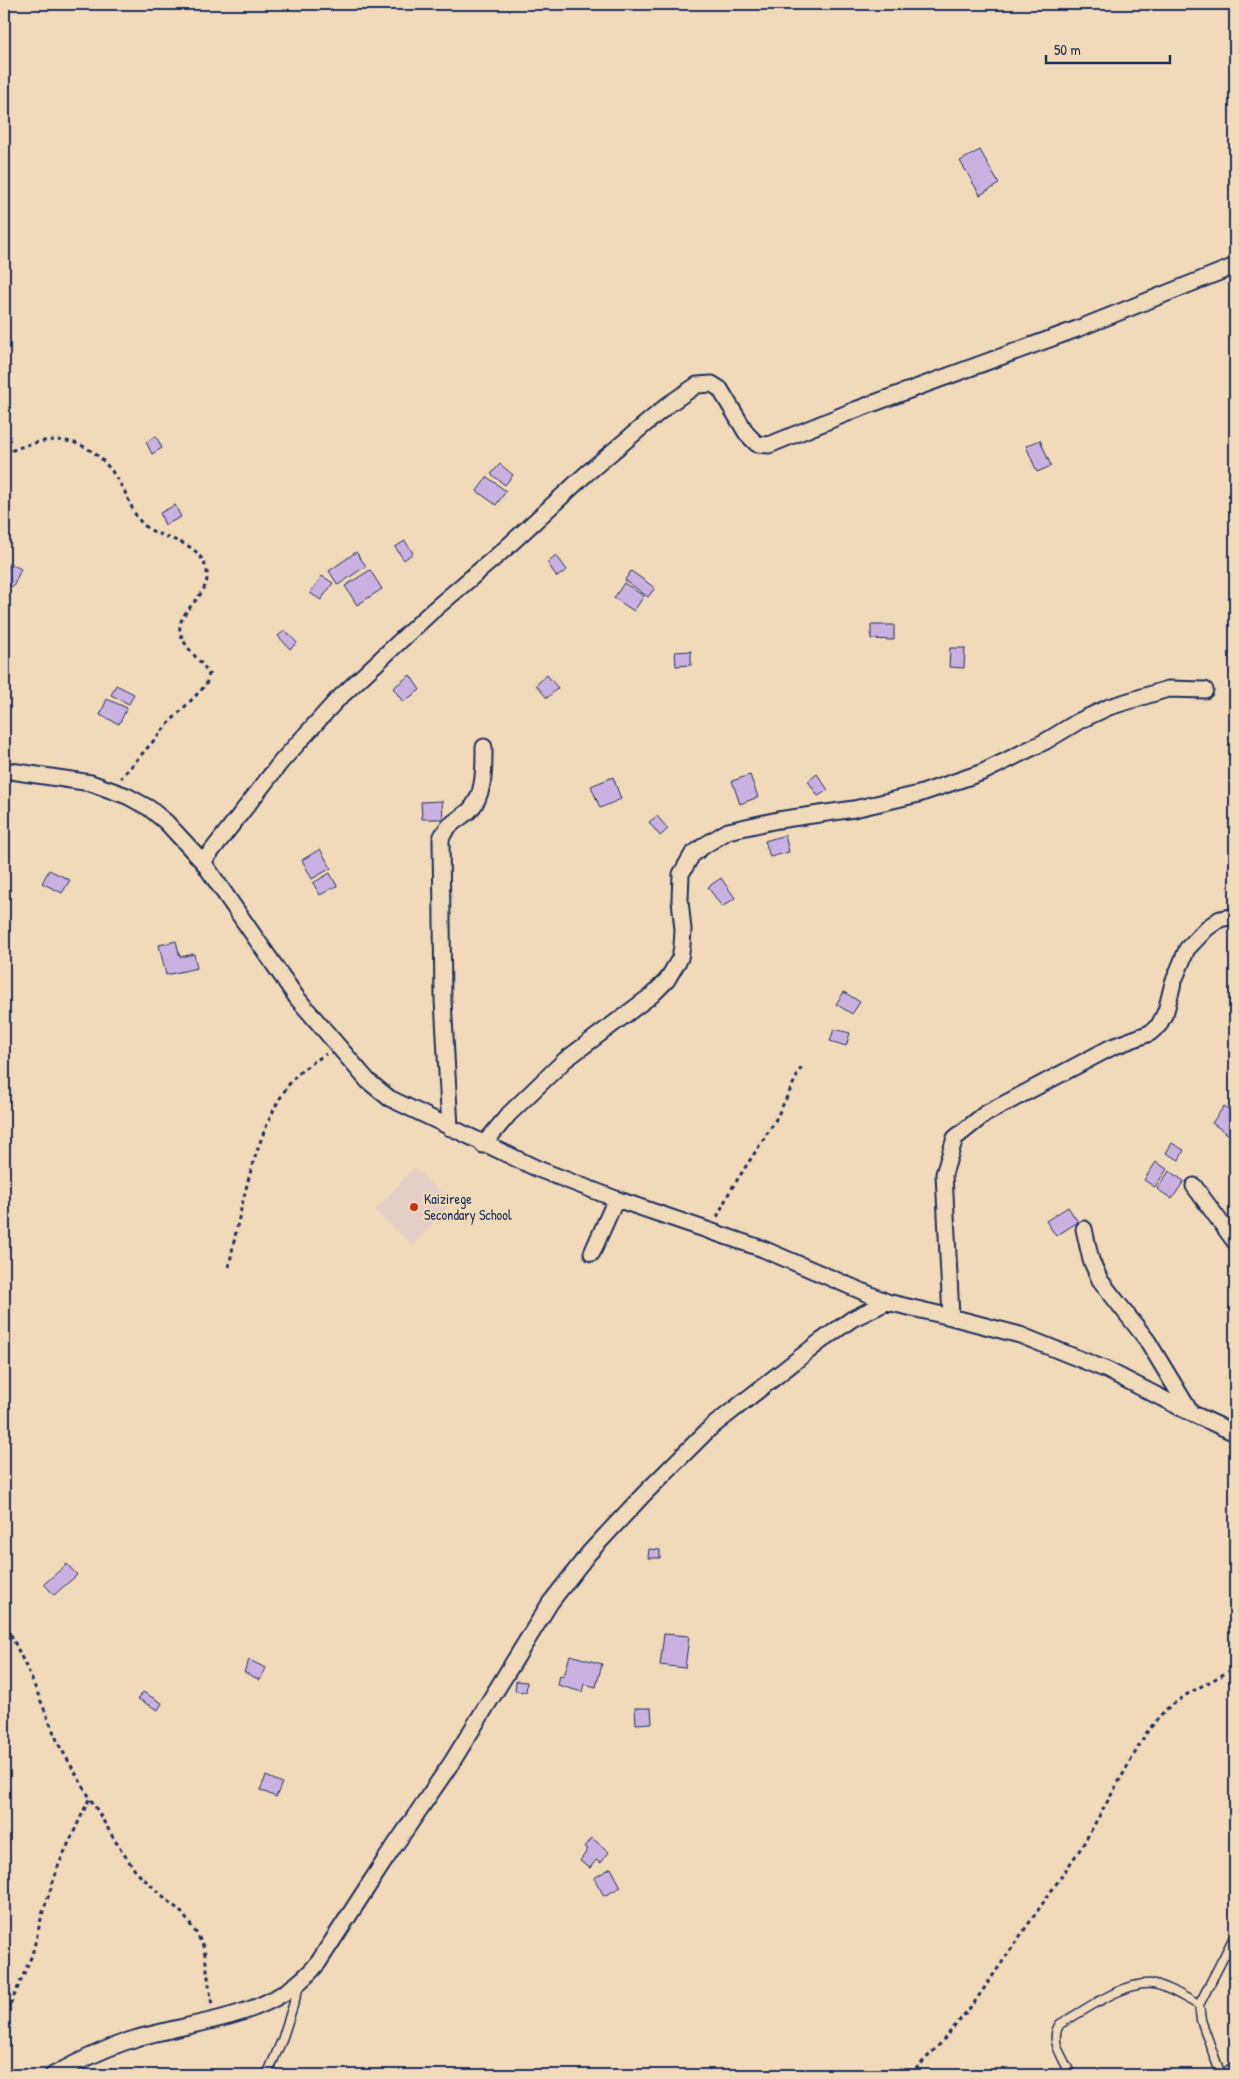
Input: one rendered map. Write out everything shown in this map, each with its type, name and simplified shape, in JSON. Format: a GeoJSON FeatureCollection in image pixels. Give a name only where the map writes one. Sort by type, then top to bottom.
{"type":"FeatureCollection","features":[{"type":"Feature","properties":{"kind":"street"},"geometry":{"type":"LineString","coordinates":[[203,862],[281,762],[336,701],[430,613],[506,548],[586,474],[669,404],[697,385],[712,384],[720,389],[748,434],[757,444],[769,445],[855,410],[1077,329],[1235,266]]}},
{"type":"Feature","properties":{"kind":"street"},"geometry":{"type":"LineString","coordinates":[[483,1145],[510,1114],[565,1060],[652,995],[667,980],[680,958],[682,946],[681,874],[692,855],[705,845],[728,831],[778,820],[854,809],[919,794],[983,772],[1046,741],[1079,720],[1109,707],[1168,689],[1205,690]]}},
{"type":"Feature","properties":{"kind":"street"},"geometry":{"type":"LineString","coordinates":[[450,1128],[443,1000],[440,852],[443,833],[471,809],[478,798],[483,774],[484,747]]}},
{"type":"Feature","properties":{"kind":"street"},"geometry":{"type":"LineString","coordinates":[[4,770],[91,782],[127,796],[148,808],[166,822],[203,862],[296,998],[368,1082],[389,1098],[483,1145],[538,1169],[616,1199],[763,1249],[887,1302],[1020,1335],[1107,1370],[1235,1433]]}},
{"type":"Feature","properties":{"kind":"street"},"geometry":{"type":"LineString","coordinates":[[951,1317],[944,1174],[956,1138],[985,1114],[1112,1047],[1150,1033],[1159,1025],[1166,1011],[1173,983],[1188,949],[1207,928],[1220,919],[1235,916]]}},
{"type":"Feature","properties":{"kind":"street"},"geometry":{"type":"LineString","coordinates":[[1194,1186],[1235,1242]]}},
{"type":"Feature","properties":{"kind":"street"},"geometry":{"type":"LineString","coordinates":[[592,1253],[616,1199]]}},
{"type":"Feature","properties":{"kind":"street"},"geometry":{"type":"LineString","coordinates":[[1084,1229],[1090,1260],[1100,1280],[1147,1340],[1191,1413]]}},
{"type":"Feature","properties":{"kind":"street"},"geometry":{"type":"LineString","coordinates":[[53,2075],[87,2056],[133,2039],[258,2008],[289,1991],[306,1978],[318,1963],[452,1762],[550,1603],[588,1553],[709,1429],[852,1318],[887,1302]]}},
{"type":"Feature","properties":{"kind":"lane"},"geometry":{"type":"LineString","coordinates":[[1235,1934],[1199,2005],[1201,2020],[1222,2075],[1235,2065]]}},
{"type":"Feature","properties":{"kind":"lane"},"geometry":{"type":"LineString","coordinates":[[267,2075],[282,2040],[298,1990],[306,1978]]}},
{"type":"Feature","properties":{"kind":"lane"},"geometry":{"type":"LineString","coordinates":[[1071,2075],[1055,2041],[1056,2030],[1060,2024],[1116,1993],[1140,1984],[1154,1984],[1199,2005]]}},
{"type":"Feature","properties":{"kind":"path"},"geometry":{"type":"LineString","coordinates":[[4,454],[37,442],[58,440],[76,442],[95,454],[116,476],[135,515],[146,526],[189,546],[199,555],[206,568],[207,578],[203,590],[183,616],[179,626],[180,634],[188,649],[205,666],[209,674],[206,685],[170,722],[111,790]]}},
{"type":"Feature","properties":{"kind":"path"},"geometry":{"type":"LineString","coordinates":[[229,1267],[242,1204],[256,1158],[274,1111],[291,1082],[309,1064],[337,1048]]}},
{"type":"Feature","properties":{"kind":"path"},"geometry":{"type":"LineString","coordinates":[[709,1231],[730,1191],[774,1123],[803,1064]]}},
{"type":"Feature","properties":{"kind":"path"},"geometry":{"type":"LineString","coordinates":[[4,1620],[30,1675],[59,1745],[114,1839],[136,1872],[182,1913],[197,1934],[204,1948],[213,2019]]}},
{"type":"Feature","properties":{"kind":"path"},"geometry":{"type":"LineString","coordinates":[[910,2075],[940,2044],[974,2002],[1018,1940],[1081,1848],[1147,1732],[1165,1710],[1189,1693],[1235,1668]]}},
{"type":"Feature","properties":{"kind":"path"},"geometry":{"type":"LineString","coordinates":[[4,2019],[32,1955],[42,1915],[59,1864],[90,1796]]}},
{"type":"Feature","properties":{"kind":"shaded area","name":"Kaizirege Secondary School"},"geometry":{"type":"Polygon","coordinates":[[[414,1168],[452,1202],[413,1245],[375,1211],[414,1168]]]}},
{"type":"Feature","properties":{"kind":"building"},"geometry":{"type":"Polygon","coordinates":[[[980,150],[999,184],[980,195],[960,161],[980,150]]]}},
{"type":"Feature","properties":{"kind":"building"},"geometry":{"type":"Polygon","coordinates":[[[156,436],[162,448],[152,454],[146,442],[156,436]]]}},
{"type":"Feature","properties":{"kind":"building"},"geometry":{"type":"Polygon","coordinates":[[[1040,440],[1051,466],[1037,472],[1026,446],[1040,440]]]}},
{"type":"Feature","properties":{"kind":"building"},"geometry":{"type":"Polygon","coordinates":[[[500,464],[513,475],[505,485],[491,474],[500,464]]]}},
{"type":"Feature","properties":{"kind":"building"},"geometry":{"type":"Polygon","coordinates":[[[487,477],[506,491],[496,505],[477,491],[487,477]]]}},
{"type":"Feature","properties":{"kind":"building"},"geometry":{"type":"Polygon","coordinates":[[[175,505],[181,517],[165,525],[160,513],[175,505]]]}},
{"type":"Feature","properties":{"kind":"building"},"geometry":{"type":"Polygon","coordinates":[[[405,541],[413,553],[404,560],[395,547],[405,541]]]}},
{"type":"Feature","properties":{"kind":"building"},"geometry":{"type":"Polygon","coordinates":[[[356,552],[366,566],[338,585],[329,571],[356,552]]]}},
{"type":"Feature","properties":{"kind":"building"},"geometry":{"type":"Polygon","coordinates":[[[556,555],[567,570],[557,577],[547,562],[556,555]]]}},
{"type":"Feature","properties":{"kind":"building"},"geometry":{"type":"Polygon","coordinates":[[[9,563],[21,569],[13,587],[4,582],[4,575],[9,563]]]}},
{"type":"Feature","properties":{"kind":"building"},"geometry":{"type":"Polygon","coordinates":[[[370,570],[382,589],[357,605],[345,586],[370,570]]]}},
{"type":"Feature","properties":{"kind":"building"},"geometry":{"type":"Polygon","coordinates":[[[631,571],[655,588],[648,597],[625,580],[631,571]]]}},
{"type":"Feature","properties":{"kind":"building"},"geometry":{"type":"Polygon","coordinates":[[[322,576],[333,583],[321,600],[310,593],[322,576]]]}},
{"type":"Feature","properties":{"kind":"building"},"geometry":{"type":"Polygon","coordinates":[[[624,583],[644,596],[634,611],[614,598],[624,583]]]}},
{"type":"Feature","properties":{"kind":"building"},"geometry":{"type":"Polygon","coordinates":[[[871,625],[894,625],[894,640],[871,639],[871,625]]]}},
{"type":"Feature","properties":{"kind":"building"},"geometry":{"type":"Polygon","coordinates":[[[285,630],[297,643],[290,649],[278,636],[285,630]]]}},
{"type":"Feature","properties":{"kind":"building"},"geometry":{"type":"Polygon","coordinates":[[[950,648],[965,648],[964,668],[949,667],[950,648]]]}},
{"type":"Feature","properties":{"kind":"building"},"geometry":{"type":"Polygon","coordinates":[[[691,651],[691,665],[676,666],[675,652],[691,651]]]}},
{"type":"Feature","properties":{"kind":"building"},"geometry":{"type":"Polygon","coordinates":[[[410,675],[420,690],[403,702],[393,688],[410,675]]]}},
{"type":"Feature","properties":{"kind":"building"},"geometry":{"type":"Polygon","coordinates":[[[547,675],[558,688],[547,698],[536,685],[547,675]]]}},
{"type":"Feature","properties":{"kind":"building"},"geometry":{"type":"Polygon","coordinates":[[[116,685],[134,694],[129,704],[111,695],[116,685]]]}},
{"type":"Feature","properties":{"kind":"building"},"geometry":{"type":"Polygon","coordinates":[[[107,699],[127,708],[119,724],[100,715],[107,699]]]}},
{"type":"Feature","properties":{"kind":"building"},"geometry":{"type":"Polygon","coordinates":[[[817,774],[828,790],[818,796],[808,781],[817,774]]]}},
{"type":"Feature","properties":{"kind":"building"},"geometry":{"type":"Polygon","coordinates":[[[750,775],[758,797],[740,804],[732,781],[750,775]]]}},
{"type":"Feature","properties":{"kind":"building"},"geometry":{"type":"Polygon","coordinates":[[[613,777],[621,799],[600,808],[591,786],[613,777]]]}},
{"type":"Feature","properties":{"kind":"building"},"geometry":{"type":"Polygon","coordinates":[[[442,801],[443,819],[422,819],[421,802],[442,801]]]}},
{"type":"Feature","properties":{"kind":"building"},"geometry":{"type":"Polygon","coordinates":[[[657,816],[668,829],[660,836],[649,822],[657,816]]]}},
{"type":"Feature","properties":{"kind":"building"},"geometry":{"type":"Polygon","coordinates":[[[785,835],[789,852],[770,857],[765,841],[785,835]]]}},
{"type":"Feature","properties":{"kind":"building"},"geometry":{"type":"Polygon","coordinates":[[[320,849],[331,868],[312,879],[302,860],[320,849]]]}},
{"type":"Feature","properties":{"kind":"building"},"geometry":{"type":"Polygon","coordinates":[[[49,870],[70,880],[62,893],[42,883],[49,870]]]}},
{"type":"Feature","properties":{"kind":"building"},"geometry":{"type":"Polygon","coordinates":[[[330,873],[337,886],[320,895],[313,883],[330,873]]]}},
{"type":"Feature","properties":{"kind":"building"},"geometry":{"type":"Polygon","coordinates":[[[721,878],[735,898],[722,907],[708,887],[721,878]]]}},
{"type":"Feature","properties":{"kind":"building"},"geometry":{"type":"Polygon","coordinates":[[[176,941],[180,957],[194,954],[197,968],[166,975],[159,945],[176,941]]]}},
{"type":"Feature","properties":{"kind":"building"},"geometry":{"type":"Polygon","coordinates":[[[844,992],[860,1002],[852,1014],[836,1004],[844,992]]]}},
{"type":"Feature","properties":{"kind":"building"},"geometry":{"type":"Polygon","coordinates":[[[834,1029],[850,1033],[846,1046],[830,1041],[834,1029]]]}},
{"type":"Feature","properties":{"kind":"building"},"geometry":{"type":"Polygon","coordinates":[[[1224,1106],[1235,1114],[1235,1126],[1229,1135],[1212,1123],[1224,1106]]]}},
{"type":"Feature","properties":{"kind":"building"},"geometry":{"type":"Polygon","coordinates":[[[1172,1143],[1184,1150],[1179,1160],[1166,1153],[1172,1143]]]}},
{"type":"Feature","properties":{"kind":"building"},"geometry":{"type":"Polygon","coordinates":[[[1156,1162],[1167,1169],[1155,1187],[1144,1180],[1156,1162]]]}},
{"type":"Feature","properties":{"kind":"building"},"geometry":{"type":"Polygon","coordinates":[[[1169,1171],[1184,1181],[1172,1199],[1157,1189],[1169,1171]]]}},
{"type":"Feature","properties":{"kind":"building"},"geometry":{"type":"Polygon","coordinates":[[[1068,1207],[1078,1222],[1056,1236],[1046,1221],[1068,1207]]]}},
{"type":"Feature","properties":{"kind":"building"},"geometry":{"type":"Polygon","coordinates":[[[649,1549],[660,1550],[660,1558],[648,1558],[649,1549]]]}},
{"type":"Feature","properties":{"kind":"building"},"geometry":{"type":"Polygon","coordinates":[[[67,1564],[77,1575],[54,1595],[44,1584],[67,1564]]]}},
{"type":"Feature","properties":{"kind":"building"},"geometry":{"type":"Polygon","coordinates":[[[664,1634],[689,1636],[685,1668],[660,1665],[664,1634]]]}},
{"type":"Feature","properties":{"kind":"building"},"geometry":{"type":"Polygon","coordinates":[[[570,1655],[602,1664],[596,1687],[584,1684],[582,1692],[558,1685],[560,1675],[564,1676],[570,1655]]]}},
{"type":"Feature","properties":{"kind":"building"},"geometry":{"type":"Polygon","coordinates":[[[249,1660],[266,1668],[260,1680],[244,1672],[249,1660]]]}},
{"type":"Feature","properties":{"kind":"building"},"geometry":{"type":"Polygon","coordinates":[[[516,1681],[527,1682],[526,1692],[515,1691],[516,1681]]]}},
{"type":"Feature","properties":{"kind":"building"},"geometry":{"type":"Polygon","coordinates":[[[143,1692],[162,1703],[158,1710],[138,1699],[143,1692]]]}},
{"type":"Feature","properties":{"kind":"building"},"geometry":{"type":"Polygon","coordinates":[[[635,1708],[651,1708],[652,1723],[636,1724],[635,1708]]]}},
{"type":"Feature","properties":{"kind":"building"},"geometry":{"type":"Polygon","coordinates":[[[266,1776],[282,1783],[276,1797],[260,1790],[266,1776]]]}},
{"type":"Feature","properties":{"kind":"building"},"geometry":{"type":"Polygon","coordinates":[[[592,1838],[609,1852],[601,1863],[596,1860],[590,1868],[580,1861],[588,1849],[585,1847],[592,1838]]]}},
{"type":"Feature","properties":{"kind":"building"},"geometry":{"type":"Polygon","coordinates":[[[611,1868],[621,1887],[604,1896],[594,1878],[611,1868]]]}},
{"type":"Feature","properties":{"kind":"place","name":"Kaizirege Secondary School"},"geometry":{"type":"Point","coordinates":[414,1207]}}]}
